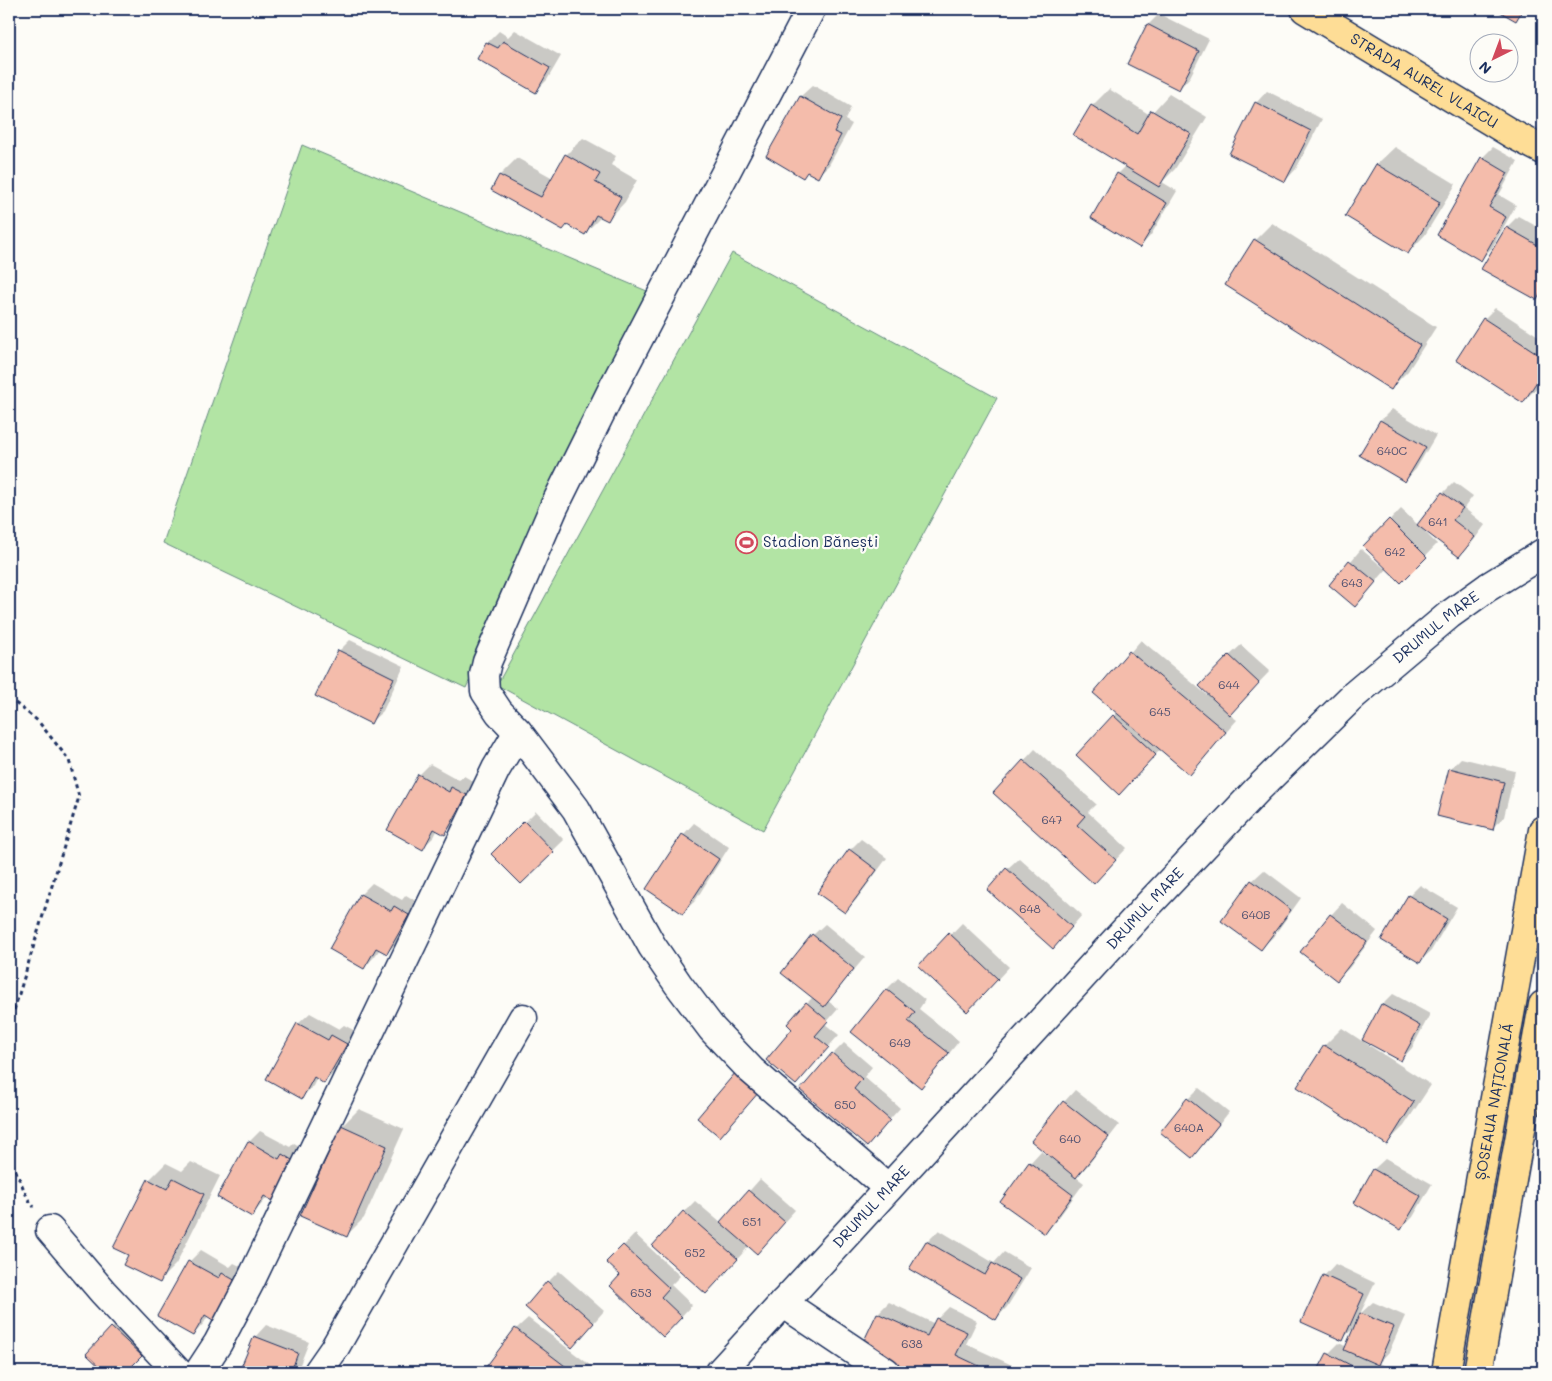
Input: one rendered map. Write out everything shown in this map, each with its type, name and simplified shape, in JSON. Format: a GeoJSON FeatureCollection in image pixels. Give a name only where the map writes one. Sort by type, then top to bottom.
{"type":"FeatureCollection","features":[{"type":"Feature","properties":{"kind":"main road","name":"STRADA AUREL VLAICU"},"geometry":{"type":"LineString","coordinates":[[1305,9],[1512,134],[1543,150]]}},
{"type":"Feature","properties":{"kind":"main road","name":"ȘOSEAUA NAȚIONALĂ"},"geometry":{"type":"LineString","coordinates":[[1446,1372],[1543,830]]}},
{"type":"Feature","properties":{"kind":"main road","name":"ȘOSEAUA NAȚIONALĂ"},"geometry":{"type":"LineString","coordinates":[[1478,1372],[1543,1005]]}},
{"type":"Feature","properties":{"kind":"street"},"geometry":{"type":"LineString","coordinates":[[811,9],[566,481],[487,662],[484,675],[485,691],[499,712],[518,732],[576,809],[652,946],[712,1029],[751,1070],[888,1188]]}},
{"type":"Feature","properties":{"kind":"street","name":"DRUMUL MARE"},"geometry":{"type":"LineString","coordinates":[[720,1372],[1148,904],[1258,789],[1354,695],[1449,615],[1488,587],[1543,553]]}},
{"type":"Feature","properties":{"kind":"street"},"geometry":{"type":"LineString","coordinates":[[198,1372],[218,1343],[250,1282],[496,769],[518,732]]}},
{"type":"Feature","properties":{"kind":"street"},"geometry":{"type":"LineString","coordinates":[[318,1372],[334,1349],[524,1018]]}},
{"type":"Feature","properties":{"kind":"street"},"geometry":{"type":"LineString","coordinates":[[50,1230],[103,1292],[178,1372]]}},
{"type":"Feature","properties":{"kind":"street"},"geometry":{"type":"LineString","coordinates":[[783,1303],[886,1372]]}},
{"type":"Feature","properties":{"kind":"path"},"geometry":{"type":"LineString","coordinates":[[9,698],[38,721],[69,760],[78,797],[12,1017],[9,1038]]}},
{"type":"Feature","properties":{"kind":"path"},"geometry":{"type":"LineString","coordinates":[[9,1155],[28,1199],[50,1230]]}},
{"type":"Feature","properties":{"kind":"green space"},"geometry":{"type":"Polygon","coordinates":[[[302,145],[654,294],[602,393],[466,688],[163,543],[302,145]]]}},
{"type":"Feature","properties":{"kind":"green space","name":"Stadion Bănești"},"geometry":{"type":"Polygon","coordinates":[[[732,253],[997,398],[763,830],[497,685],[732,253]]]}},
{"type":"Feature","properties":{"kind":"building"},"geometry":{"type":"Polygon","coordinates":[[[1495,9],[1523,9],[1516,21],[1495,9]]]}},
{"type":"Feature","properties":{"kind":"building"},"geometry":{"type":"Polygon","coordinates":[[[1147,24],[1199,51],[1179,90],[1127,64],[1147,24]]]}},
{"type":"Feature","properties":{"kind":"building"},"geometry":{"type":"Polygon","coordinates":[[[503,41],[550,68],[536,93],[477,59],[486,42],[498,48],[503,41]]]}},
{"type":"Feature","properties":{"kind":"building"},"geometry":{"type":"Polygon","coordinates":[[[800,96],[841,119],[834,132],[841,135],[818,178],[807,172],[803,178],[766,156],[800,96]]]}},
{"type":"Feature","properties":{"kind":"building"},"geometry":{"type":"Polygon","coordinates":[[[1255,102],[1311,131],[1285,182],[1229,154],[1255,102]]]}},
{"type":"Feature","properties":{"kind":"building"},"geometry":{"type":"Polygon","coordinates":[[[1091,105],[1137,134],[1151,110],[1191,134],[1159,187],[1073,135],[1091,105]]]}},
{"type":"Feature","properties":{"kind":"building"},"geometry":{"type":"Polygon","coordinates":[[[565,154],[600,174],[595,182],[621,197],[608,221],[596,215],[585,235],[567,225],[563,230],[491,190],[499,175],[541,197],[565,154]]]}},
{"type":"Feature","properties":{"kind":"building"},"geometry":{"type":"Polygon","coordinates":[[[1481,157],[1508,173],[1489,207],[1506,217],[1481,261],[1437,235],[1481,157]]]}},
{"type":"Feature","properties":{"kind":"building"},"geometry":{"type":"Polygon","coordinates":[[[1376,164],[1440,202],[1408,254],[1345,216],[1376,164]]]}},
{"type":"Feature","properties":{"kind":"building"},"geometry":{"type":"Polygon","coordinates":[[[1117,173],[1167,203],[1140,248],[1091,218],[1117,173]]]}},
{"type":"Feature","properties":{"kind":"building"},"geometry":{"type":"Polygon","coordinates":[[[1506,227],[1543,248],[1543,289],[1537,300],[1481,269],[1506,227]]]}},
{"type":"Feature","properties":{"kind":"building"},"geometry":{"type":"Polygon","coordinates":[[[1254,239],[1420,345],[1391,390],[1225,285],[1254,239]]]}},
{"type":"Feature","properties":{"kind":"building"},"geometry":{"type":"Polygon","coordinates":[[[1483,318],[1543,357],[1543,372],[1523,403],[1456,360],[1483,318]]]}},
{"type":"Feature","properties":{"kind":"building"},"geometry":{"type":"Polygon","coordinates":[[[1380,420],[1426,447],[1405,482],[1359,455],[1380,420]]]}},
{"type":"Feature","properties":{"kind":"building"},"geometry":{"type":"Polygon","coordinates":[[[1442,492],[1463,508],[1453,520],[1475,537],[1459,557],[1417,525],[1442,492]]]}},
{"type":"Feature","properties":{"kind":"building"},"geometry":{"type":"Polygon","coordinates":[[[1389,519],[1427,557],[1401,583],[1363,546],[1389,519]]]}},
{"type":"Feature","properties":{"kind":"building"},"geometry":{"type":"Polygon","coordinates":[[[1349,560],[1376,582],[1355,607],[1329,585],[1349,560]]]}},
{"type":"Feature","properties":{"kind":"building"},"geometry":{"type":"Polygon","coordinates":[[[338,650],[394,678],[371,724],[315,696],[338,650]]]}},
{"type":"Feature","properties":{"kind":"building"},"geometry":{"type":"Polygon","coordinates":[[[1129,651],[1226,732],[1190,775],[1093,693],[1129,651]]]}},
{"type":"Feature","properties":{"kind":"building"},"geometry":{"type":"Polygon","coordinates":[[[1229,655],[1259,683],[1230,715],[1199,686],[1229,655]]]}},
{"type":"Feature","properties":{"kind":"building"},"geometry":{"type":"Polygon","coordinates":[[[1113,715],[1156,755],[1119,795],[1076,755],[1113,715]]]}},
{"type":"Feature","properties":{"kind":"building"},"geometry":{"type":"Polygon","coordinates":[[[1023,760],[1085,816],[1077,825],[1116,860],[1094,884],[993,793],[1023,760]]]}},
{"type":"Feature","properties":{"kind":"building"},"geometry":{"type":"Polygon","coordinates":[[[1449,768],[1504,782],[1493,830],[1437,816],[1449,768]]]}},
{"type":"Feature","properties":{"kind":"building"},"geometry":{"type":"Polygon","coordinates":[[[418,774],[449,792],[451,787],[467,795],[445,835],[434,829],[423,850],[387,830],[418,774]]]}},
{"type":"Feature","properties":{"kind":"building"},"geometry":{"type":"Polygon","coordinates":[[[524,821],[554,852],[521,884],[491,854],[524,821]]]}},
{"type":"Feature","properties":{"kind":"building"},"geometry":{"type":"Polygon","coordinates":[[[682,834],[719,859],[683,914],[646,889],[682,834]]]}},
{"type":"Feature","properties":{"kind":"building"},"geometry":{"type":"Polygon","coordinates":[[[849,849],[877,870],[845,913],[817,893],[849,849]]]}},
{"type":"Feature","properties":{"kind":"building"},"geometry":{"type":"Polygon","coordinates":[[[1006,868],[1072,927],[1053,949],[987,890],[1006,868]]]}},
{"type":"Feature","properties":{"kind":"building"},"geometry":{"type":"Polygon","coordinates":[[[1251,880],[1291,910],[1261,950],[1221,921],[1251,880]]]}},
{"type":"Feature","properties":{"kind":"building"},"geometry":{"type":"Polygon","coordinates":[[[360,894],[391,911],[394,906],[409,915],[387,954],[376,948],[364,969],[329,949],[360,894]]]}},
{"type":"Feature","properties":{"kind":"building"},"geometry":{"type":"Polygon","coordinates":[[[1408,895],[1447,919],[1420,963],[1381,940],[1408,895]]]}},
{"type":"Feature","properties":{"kind":"building"},"geometry":{"type":"Polygon","coordinates":[[[1330,914],[1367,942],[1337,981],[1300,952],[1330,914]]]}},
{"type":"Feature","properties":{"kind":"building"},"geometry":{"type":"Polygon","coordinates":[[[949,933],[998,979],[967,1012],[918,966],[949,933]]]}},
{"type":"Feature","properties":{"kind":"building"},"geometry":{"type":"Polygon","coordinates":[[[812,934],[854,969],[824,1007],[781,973],[812,934]]]}},
{"type":"Feature","properties":{"kind":"building"},"geometry":{"type":"Polygon","coordinates":[[[886,989],[915,1012],[908,1021],[949,1053],[921,1088],[851,1032],[886,989]]]}},
{"type":"Feature","properties":{"kind":"building"},"geometry":{"type":"Polygon","coordinates":[[[806,1002],[828,1021],[815,1036],[829,1047],[796,1085],[766,1060],[792,1029],[787,1024],[806,1002]]]}},
{"type":"Feature","properties":{"kind":"building"},"geometry":{"type":"Polygon","coordinates":[[[1381,1004],[1420,1026],[1401,1061],[1362,1040],[1381,1004]]]}},
{"type":"Feature","properties":{"kind":"building"},"geometry":{"type":"Polygon","coordinates":[[[297,1023],[328,1040],[331,1035],[347,1044],[324,1084],[314,1077],[302,1099],[266,1079],[297,1023]]]}},
{"type":"Feature","properties":{"kind":"building"},"geometry":{"type":"Polygon","coordinates":[[[1324,1045],[1414,1102],[1387,1145],[1297,1087],[1324,1045]]]}},
{"type":"Feature","properties":{"kind":"building"},"geometry":{"type":"Polygon","coordinates":[[[832,1053],[862,1079],[854,1089],[890,1120],[867,1147],[800,1090],[832,1053]]]}},
{"type":"Feature","properties":{"kind":"building"},"geometry":{"type":"Polygon","coordinates":[[[736,1072],[759,1092],[720,1137],[697,1118],[736,1072]]]}},
{"type":"Feature","properties":{"kind":"building"},"geometry":{"type":"Polygon","coordinates":[[[1187,1098],[1219,1124],[1192,1158],[1160,1132],[1187,1098]]]}},
{"type":"Feature","properties":{"kind":"building"},"geometry":{"type":"Polygon","coordinates":[[[1063,1101],[1109,1137],[1076,1178],[1031,1141],[1063,1101]]]}},
{"type":"Feature","properties":{"kind":"building"},"geometry":{"type":"Polygon","coordinates":[[[341,1125],[387,1146],[347,1237],[300,1216],[341,1125]]]}},
{"type":"Feature","properties":{"kind":"building"},"geometry":{"type":"Polygon","coordinates":[[[248,1141],[279,1159],[282,1154],[297,1163],[275,1202],[264,1196],[252,1217],[217,1197],[248,1141]]]}},
{"type":"Feature","properties":{"kind":"building"},"geometry":{"type":"Polygon","coordinates":[[[1029,1162],[1073,1195],[1045,1234],[1000,1202],[1029,1162]]]}},
{"type":"Feature","properties":{"kind":"building"},"geometry":{"type":"Polygon","coordinates":[[[1373,1169],[1421,1196],[1401,1230],[1354,1203],[1373,1169]]]}},
{"type":"Feature","properties":{"kind":"building"},"geometry":{"type":"Polygon","coordinates":[[[173,1178],[204,1194],[160,1283],[123,1265],[128,1255],[113,1248],[148,1179],[167,1189],[173,1178]]]}},
{"type":"Feature","properties":{"kind":"building"},"geometry":{"type":"Polygon","coordinates":[[[748,1190],[785,1222],[757,1254],[720,1222],[748,1190]]]}},
{"type":"Feature","properties":{"kind":"building"},"geometry":{"type":"Polygon","coordinates":[[[683,1211],[738,1259],[706,1294],[652,1246],[683,1211]]]}},
{"type":"Feature","properties":{"kind":"building"},"geometry":{"type":"Polygon","coordinates":[[[926,1241],[985,1275],[992,1263],[1020,1279],[996,1320],[909,1269],[926,1241]]]}},
{"type":"Feature","properties":{"kind":"building"},"geometry":{"type":"Polygon","coordinates":[[[623,1245],[669,1288],[661,1297],[682,1317],[663,1337],[610,1286],[620,1275],[606,1262],[623,1245]]]}},
{"type":"Feature","properties":{"kind":"building"},"geometry":{"type":"Polygon","coordinates":[[[188,1261],[219,1278],[222,1273],[238,1282],[216,1322],[205,1315],[193,1336],[157,1316],[188,1261]]]}},
{"type":"Feature","properties":{"kind":"building"},"geometry":{"type":"Polygon","coordinates":[[[1323,1275],[1364,1294],[1343,1341],[1301,1322],[1323,1275]]]}},
{"type":"Feature","properties":{"kind":"building"},"geometry":{"type":"Polygon","coordinates":[[[547,1281],[594,1323],[572,1348],[525,1307],[547,1281]]]}},
{"type":"Feature","properties":{"kind":"building"},"geometry":{"type":"Polygon","coordinates":[[[877,1313],[927,1336],[936,1318],[967,1332],[956,1355],[992,1372],[904,1372],[859,1351],[877,1313]]]}},
{"type":"Feature","properties":{"kind":"building"},"geometry":{"type":"Polygon","coordinates":[[[1360,1313],[1394,1327],[1378,1365],[1344,1350],[1360,1313]]]}},
{"type":"Feature","properties":{"kind":"building"},"geometry":{"type":"Polygon","coordinates":[[[111,1327],[142,1356],[126,1372],[105,1372],[86,1354],[111,1327]]]}},
{"type":"Feature","properties":{"kind":"building"},"geometry":{"type":"Polygon","coordinates":[[[515,1328],[573,1372],[483,1371],[515,1328]]]}},
{"type":"Feature","properties":{"kind":"building"},"geometry":{"type":"Polygon","coordinates":[[[254,1336],[298,1353],[291,1372],[239,1372],[254,1336]]]}},
{"type":"Feature","properties":{"kind":"building"},"geometry":{"type":"Polygon","coordinates":[[[1327,1353],[1364,1372],[1317,1372],[1327,1353]]]}},
{"type":"Feature","properties":{"kind":"place","name":"Stadion Bănești"},"geometry":{"type":"Point","coordinates":[747,542]}}]}
